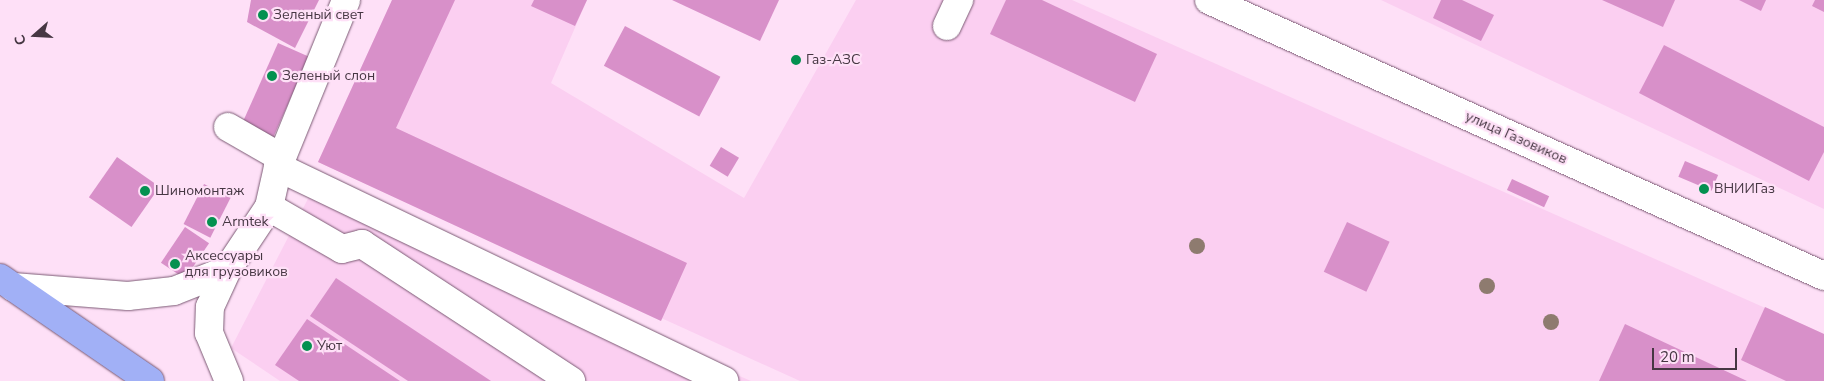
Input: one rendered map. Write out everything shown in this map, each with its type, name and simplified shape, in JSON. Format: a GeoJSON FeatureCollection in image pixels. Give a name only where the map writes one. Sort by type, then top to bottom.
{"type":"FeatureCollection","features":[{"type":"Feature","properties":{"kind":"highway"},"geometry":{"type":"LineString","coordinates":[[7,283],[150,381]]}},
{"type":"Feature","properties":{"kind":"street"},"geometry":{"type":"LineString","coordinates":[[229,381],[209,333],[210,307],[227,270],[269,206],[280,162],[346,0]]}},
{"type":"Feature","properties":{"kind":"street"},"geometry":{"type":"LineString","coordinates":[[947,26],[959,0]]}},
{"type":"Feature","properties":{"kind":"street","name":"улица Газовиков"},"geometry":{"type":"LineString","coordinates":[[1209,0],[1824,276]]}},
{"type":"Feature","properties":{"kind":"street"},"geometry":{"type":"LineString","coordinates":[[228,127],[280,162],[724,381]]}},
{"type":"Feature","properties":{"kind":"street"},"geometry":{"type":"LineString","coordinates":[[269,206],[342,249],[362,244],[571,381]]}},
{"type":"Feature","properties":{"kind":"street"},"geometry":{"type":"LineString","coordinates":[[7,283],[128,296],[174,291],[227,270]]}},
{"type":"Feature","properties":{"kind":"shaded area"},"geometry":{"type":"Polygon","coordinates":[[[392,0],[587,0],[551,83],[744,198],[856,0],[1072,0],[1824,334],[1824,381],[800,381],[318,162],[392,0]]]}},
{"type":"Feature","properties":{"kind":"shaded area"},"geometry":{"type":"Polygon","coordinates":[[[1381,0],[1824,0],[1824,209],[1381,0]]]}},
{"type":"Feature","properties":{"kind":"shaded area"},"geometry":{"type":"Polygon","coordinates":[[[313,189],[751,381],[280,381],[231,348],[313,189]]]}},
{"type":"Feature","properties":{"kind":"building"},"geometry":{"type":"Polygon","coordinates":[[[251,0],[319,0],[295,48],[247,22],[251,0]]]}},
{"type":"Feature","properties":{"kind":"building"},"geometry":{"type":"Polygon","coordinates":[[[392,0],[455,0],[396,128],[687,263],[661,321],[318,162],[392,0]]]}},
{"type":"Feature","properties":{"kind":"building"},"geometry":{"type":"Polygon","coordinates":[[[534,0],[587,0],[575,26],[531,6],[534,0]]]}},
{"type":"Feature","properties":{"kind":"building"},"geometry":{"type":"Polygon","coordinates":[[[672,0],[779,0],[760,41],[672,0]]]}},
{"type":"Feature","properties":{"kind":"building"},"geometry":{"type":"Polygon","coordinates":[[[1006,0],[1042,0],[1157,54],[1135,102],[990,34],[1006,0]]]}},
{"type":"Feature","properties":{"kind":"building"},"geometry":{"type":"Polygon","coordinates":[[[1441,0],[1462,0],[1494,15],[1481,41],[1433,18],[1441,0]]]}},
{"type":"Feature","properties":{"kind":"building"},"geometry":{"type":"Polygon","coordinates":[[[1602,0],[1675,0],[1663,27],[1602,0]]]}},
{"type":"Feature","properties":{"kind":"building"},"geometry":{"type":"Polygon","coordinates":[[[1739,0],[1766,0],[1761,11],[1739,0]]]}},
{"type":"Feature","properties":{"kind":"building"},"geometry":{"type":"Polygon","coordinates":[[[1815,0],[1824,0],[1824,12],[1812,6],[1815,0]]]}},
{"type":"Feature","properties":{"kind":"building"},"geometry":{"type":"Polygon","coordinates":[[[625,26],[720,77],[699,116],[604,66],[625,26]]]}},
{"type":"Feature","properties":{"kind":"building"},"geometry":{"type":"Polygon","coordinates":[[[278,43],[309,57],[270,145],[239,132],[278,43]]]}},
{"type":"Feature","properties":{"kind":"building"},"geometry":{"type":"Polygon","coordinates":[[[1664,45],[1824,127],[1824,152],[1809,181],[1639,93],[1664,45]]]}},
{"type":"Feature","properties":{"kind":"building"},"geometry":{"type":"Polygon","coordinates":[[[721,147],[739,158],[728,177],[710,166],[721,147]]]}},
{"type":"Feature","properties":{"kind":"building"},"geometry":{"type":"Polygon","coordinates":[[[117,157],[160,187],[131,227],[89,197],[117,157]]]}},
{"type":"Feature","properties":{"kind":"building"},"geometry":{"type":"Polygon","coordinates":[[[1685,161],[1718,175],[1711,191],[1678,177],[1685,161]]]}},
{"type":"Feature","properties":{"kind":"building"},"geometry":{"type":"Polygon","coordinates":[[[1512,179],[1549,196],[1544,207],[1507,190],[1512,179]]]}},
{"type":"Feature","properties":{"kind":"building"},"geometry":{"type":"Polygon","coordinates":[[[204,184],[231,198],[210,238],[184,224],[204,184]]]}},
{"type":"Feature","properties":{"kind":"building"},"geometry":{"type":"Polygon","coordinates":[[[1347,222],[1390,242],[1366,292],[1324,272],[1347,222]]]}},
{"type":"Feature","properties":{"kind":"building"},"geometry":{"type":"Polygon","coordinates":[[[185,227],[209,243],[185,279],[161,263],[185,227]]]}},
{"type":"Feature","properties":{"kind":"building"},"geometry":{"type":"Polygon","coordinates":[[[336,278],[491,381],[408,381],[310,316],[336,278]]]}},
{"type":"Feature","properties":{"kind":"building"},"geometry":{"type":"Polygon","coordinates":[[[1765,307],[1824,334],[1824,381],[1786,381],[1741,360],[1765,307]]]}},
{"type":"Feature","properties":{"kind":"building"},"geometry":{"type":"Polygon","coordinates":[[[307,319],[400,381],[299,381],[275,365],[307,319]]]}},
{"type":"Feature","properties":{"kind":"building"},"geometry":{"type":"Polygon","coordinates":[[[1625,324],[1747,381],[1599,381],[1625,324]]]}},
{"type":"Feature","properties":{"kind":"place","name":"Зеленый свет"},"geometry":{"type":"Point","coordinates":[263,15]}},
{"type":"Feature","properties":{"kind":"place","name":"Газ-АЗС"},"geometry":{"type":"Point","coordinates":[796,60]}},
{"type":"Feature","properties":{"kind":"place","name":"Зеленый слон"},"geometry":{"type":"Point","coordinates":[272,76]}},
{"type":"Feature","properties":{"kind":"place","name":"ВНИИГаз"},"geometry":{"type":"Point","coordinates":[1704,189]}},
{"type":"Feature","properties":{"kind":"place","name":"Шиномонтаж"},"geometry":{"type":"Point","coordinates":[145,191]}},
{"type":"Feature","properties":{"kind":"place","name":"Armtek"},"geometry":{"type":"Point","coordinates":[212,222]}},
{"type":"Feature","properties":{"kind":"place","name":"Аксессуары для грузовиков"},"geometry":{"type":"Point","coordinates":[175,264]}},
{"type":"Feature","properties":{"kind":"place","name":"Уют"},"geometry":{"type":"Point","coordinates":[307,346]}}]}
